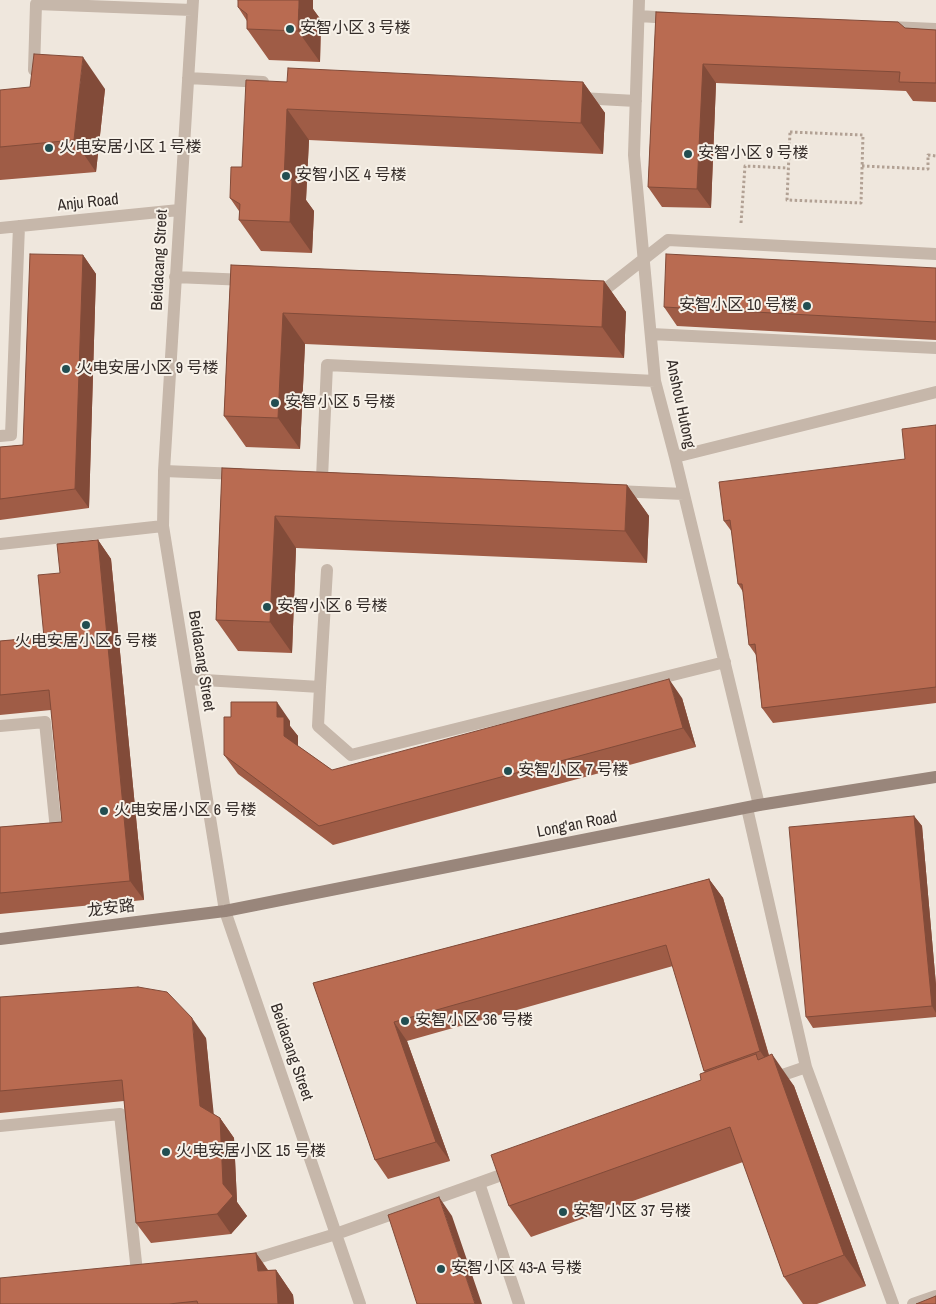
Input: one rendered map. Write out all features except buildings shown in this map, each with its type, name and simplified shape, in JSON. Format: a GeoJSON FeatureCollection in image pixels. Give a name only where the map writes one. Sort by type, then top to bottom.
{"type":"FeatureCollection","features":[{"type":"Feature","properties":{"kind":"street","name":"Anshou Hutong"},"geometry":{"type":"LineString","coordinates":[[639,0],[634,155],[655,381],[724,662],[806,1067],[893,1304]]}},
{"type":"Feature","properties":{"kind":"street"},"geometry":{"type":"LineString","coordinates":[[33,87],[36,4],[192,5]]}},
{"type":"Feature","properties":{"kind":"street","name":"Beidacang Street"},"geometry":{"type":"LineString","coordinates":[[192,5],[164,471],[163,526],[225,911],[360,1304]]}},
{"type":"Feature","properties":{"kind":"street"},"geometry":{"type":"LineString","coordinates":[[638,16],[688,18]]}},
{"type":"Feature","properties":{"kind":"street"},"geometry":{"type":"LineString","coordinates":[[876,27],[936,29]]}},
{"type":"Feature","properties":{"kind":"street"},"geometry":{"type":"LineString","coordinates":[[188,78],[277,82]]}},
{"type":"Feature","properties":{"kind":"street"},"geometry":{"type":"LineString","coordinates":[[566,98],[636,101]]}},
{"type":"Feature","properties":{"kind":"street","name":"Anju Road"},"geometry":{"type":"LineString","coordinates":[[0,228],[179,210]]}},
{"type":"Feature","properties":{"kind":"street"},"geometry":{"type":"LineString","coordinates":[[0,436],[11,435],[19,226]]}},
{"type":"Feature","properties":{"kind":"street"},"geometry":{"type":"LineString","coordinates":[[578,294],[598,295],[668,240],[936,254]]}},
{"type":"Feature","properties":{"kind":"street"},"geometry":{"type":"LineString","coordinates":[[175,276],[254,280]]}},
{"type":"Feature","properties":{"kind":"street"},"geometry":{"type":"LineString","coordinates":[[651,334],[936,348]]}},
{"type":"Feature","properties":{"kind":"street"},"geometry":{"type":"LineString","coordinates":[[322,478],[327,365],[655,381]]}},
{"type":"Feature","properties":{"kind":"street"},"geometry":{"type":"LineString","coordinates":[[675,457],[936,392]]}},
{"type":"Feature","properties":{"kind":"street"},"geometry":{"type":"LineString","coordinates":[[164,471],[253,475]]}},
{"type":"Feature","properties":{"kind":"street"},"geometry":{"type":"LineString","coordinates":[[606,490],[684,494]]}},
{"type":"Feature","properties":{"kind":"street"},"geometry":{"type":"LineString","coordinates":[[0,544],[163,526]]}},
{"type":"Feature","properties":{"kind":"street"},"geometry":{"type":"LineString","coordinates":[[327,570],[318,726],[351,755],[724,662]]}},
{"type":"Feature","properties":{"kind":"street"},"geometry":{"type":"LineString","coordinates":[[188,679],[320,687]]}},
{"type":"Feature","properties":{"kind":"street"},"geometry":{"type":"LineString","coordinates":[[0,726],[45,722],[56,830],[37,832]]}},
{"type":"Feature","properties":{"kind":"street","name":"Long'an Road"},"geometry":{"type":"LineString","coordinates":[[225,911],[753,806],[936,777]]}},
{"type":"Feature","properties":{"kind":"street","name":"龙安路"},"geometry":{"type":"LineString","coordinates":[[0,939],[225,911]]}},
{"type":"Feature","properties":{"kind":"street"},"geometry":{"type":"LineString","coordinates":[[759,1083],[806,1067]]}},
{"type":"Feature","properties":{"kind":"street"},"geometry":{"type":"LineString","coordinates":[[0,1126],[120,1114],[137,1272]]}},
{"type":"Feature","properties":{"kind":"street"},"geometry":{"type":"LineString","coordinates":[[225,1262],[254,1259],[336,1234],[526,1166]]}},
{"type":"Feature","properties":{"kind":"street"},"geometry":{"type":"LineString","coordinates":[[479,1183],[519,1304]]}},
{"type":"Feature","properties":{"kind":"street"},"geometry":{"type":"LineString","coordinates":[[913,1304],[936,1296]]}},
{"type":"Feature","properties":{"kind":"path"},"geometry":{"type":"LineString","coordinates":[[790,132],[863,135],[861,203],[787,200],[788,168],[790,132]]}},
{"type":"Feature","properties":{"kind":"path"},"geometry":{"type":"LineString","coordinates":[[862,166],[928,169],[928,155],[936,156]]}},
{"type":"Feature","properties":{"kind":"path"},"geometry":{"type":"LineString","coordinates":[[740,244],[744,166],[788,168]]}},
{"type":"Feature","properties":{"kind":"place","name":"安智小区 3 号楼"},"geometry":{"type":"Point","coordinates":[290,29]}},
{"type":"Feature","properties":{"kind":"place","name":"火电安居小区 1 号楼"},"geometry":{"type":"Point","coordinates":[49,148]}},
{"type":"Feature","properties":{"kind":"place","name":"安智小区 9 号楼"},"geometry":{"type":"Point","coordinates":[688,154]}},
{"type":"Feature","properties":{"kind":"place","name":"安智小区 4 号楼"},"geometry":{"type":"Point","coordinates":[286,176]}},
{"type":"Feature","properties":{"kind":"place","name":"安智小区 10 号楼"},"geometry":{"type":"Point","coordinates":[807,306]}},
{"type":"Feature","properties":{"kind":"place","name":"火电安居小区 9 号楼"},"geometry":{"type":"Point","coordinates":[66,369]}},
{"type":"Feature","properties":{"kind":"place","name":"安智小区 5 号楼"},"geometry":{"type":"Point","coordinates":[275,403]}},
{"type":"Feature","properties":{"kind":"place","name":"安智小区 6 号楼"},"geometry":{"type":"Point","coordinates":[267,607]}},
{"type":"Feature","properties":{"kind":"place","name":"火电安居小区 5 号楼"},"geometry":{"type":"Point","coordinates":[86,625]}},
{"type":"Feature","properties":{"kind":"place","name":"安智小区 7 号楼"},"geometry":{"type":"Point","coordinates":[508,771]}},
{"type":"Feature","properties":{"kind":"place","name":"火电安居小区 6 号楼"},"geometry":{"type":"Point","coordinates":[104,811]}},
{"type":"Feature","properties":{"kind":"place","name":"安智小区 36 号楼"},"geometry":{"type":"Point","coordinates":[405,1021]}},
{"type":"Feature","properties":{"kind":"place","name":"火电安居小区 15 号楼"},"geometry":{"type":"Point","coordinates":[166,1152]}},
{"type":"Feature","properties":{"kind":"place","name":"安智小区 37 号楼"},"geometry":{"type":"Point","coordinates":[563,1212]}},
{"type":"Feature","properties":{"kind":"place","name":"安智小区 43-A 号楼"},"geometry":{"type":"Point","coordinates":[441,1269]}}]}
